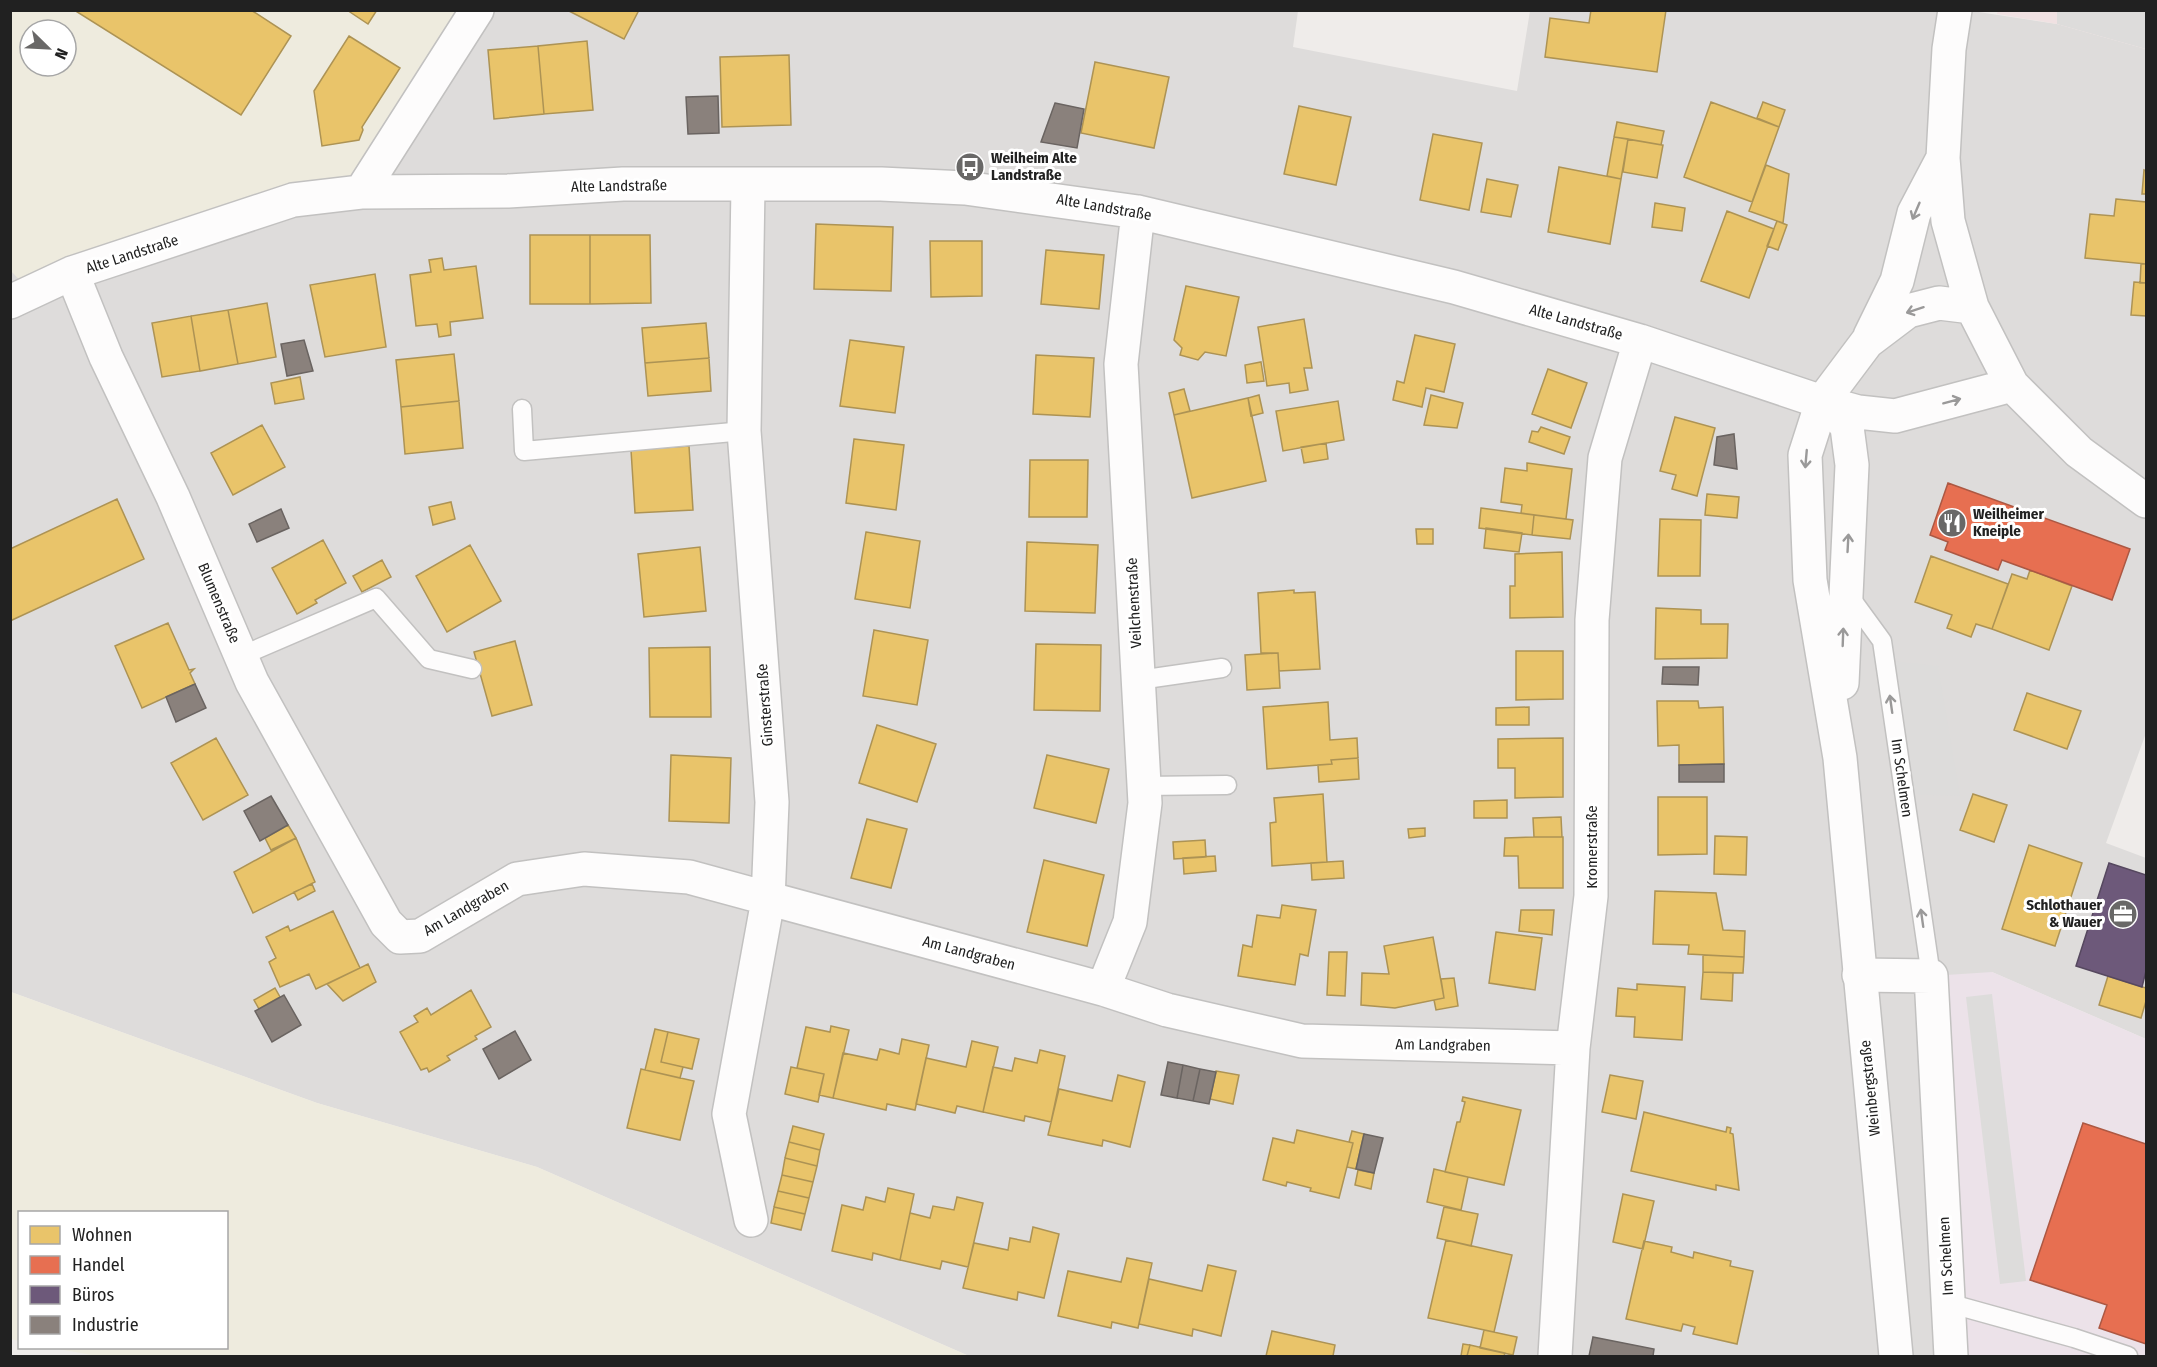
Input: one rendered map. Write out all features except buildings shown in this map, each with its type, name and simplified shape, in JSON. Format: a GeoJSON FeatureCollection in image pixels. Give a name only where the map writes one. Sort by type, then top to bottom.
{"type":"FeatureCollection","features":[{"type":"Feature","properties":{"kind":"street"},"geometry":{"type":"LineString","coordinates":[[361,192],[477,10]]}},
{"type":"Feature","properties":{"kind":"street"},"geometry":{"type":"LineString","coordinates":[[1954,10],[1949,49],[1943,158],[1948,221],[1972,307],[2012,385],[2079,452],[2146,501]]}},
{"type":"Feature","properties":{"kind":"street"},"geometry":{"type":"LineString","coordinates":[[1840,758],[1810,580],[1805,455],[1822,402],[1867,342],[1897,281],[1914,213],[1943,158]]}},
{"type":"Feature","properties":{"kind":"street","name":"Alte Landstraße"},"geometry":{"type":"LineString","coordinates":[[10,302],[72,273],[293,200],[361,192],[508,191],[623,184],[748,186],[881,184],[965,188],[1138,212],[1454,286],[1640,341],[1858,412],[1895,416],[2012,385]]}},
{"type":"Feature","properties":{"kind":"street","name":"Ginsterstraße"},"geometry":{"type":"LineString","coordinates":[[748,186],[744,431],[772,802],[768,900],[729,1114],[751,1220]]}},
{"type":"Feature","properties":{"kind":"street","name":"Veilchenstraße"},"geometry":{"type":"LineString","coordinates":[[1103,989],[1130,922],[1145,803],[1121,364],[1138,212]]}},
{"type":"Feature","properties":{"kind":"street","name":"Blumenstraße"},"geometry":{"type":"LineString","coordinates":[[72,273],[106,357],[173,497],[252,682],[386,923]]}},
{"type":"Feature","properties":{"kind":"street"},"geometry":{"type":"LineString","coordinates":[[1867,342],[1908,311],[1939,303],[1972,307]]}},
{"type":"Feature","properties":{"kind":"street","name":"Kromerstraße"},"geometry":{"type":"LineString","coordinates":[[1555,1356],[1573,1048],[1592,896],[1592,620],[1605,458],[1640,341]]}},
{"type":"Feature","properties":{"kind":"street"},"geometry":{"type":"LineString","coordinates":[[1822,402],[1837,414],[1847,427],[1852,465],[1845,591],[1840,758]]}},
{"type":"Feature","properties":{"kind":"street"},"geometry":{"type":"LineString","coordinates":[[1852,465],[1870,441],[1895,416]]}},
{"type":"Feature","properties":{"kind":"street","name":"Weinbergstraße"},"geometry":{"type":"LineString","coordinates":[[1840,758],[1858,975],[1896,1356]]}},
{"type":"Feature","properties":{"kind":"street","name":"Am Landgraben"},"geometry":{"type":"LineString","coordinates":[[386,923],[400,937],[420,936],[517,879],[584,869],[689,877],[1103,989],[1167,1010],[1302,1041],[1573,1048]]}},
{"type":"Feature","properties":{"kind":"street"},"geometry":{"type":"LineString","coordinates":[[1858,975],[1931,976]]}},
{"type":"Feature","properties":{"kind":"street","name":"Im Schelmen"},"geometry":{"type":"LineString","coordinates":[[1931,976],[1951,1356]]}},
{"type":"Feature","properties":{"kind":"lane"},"geometry":{"type":"LineString","coordinates":[[522,409],[524,451],[744,431]]}},
{"type":"Feature","properties":{"kind":"lane","name":"Im Schelmen"},"geometry":{"type":"LineString","coordinates":[[1845,591],[1882,641],[1931,976]]}},
{"type":"Feature","properties":{"kind":"lane"},"geometry":{"type":"LineString","coordinates":[[241,656],[376,598],[429,659],[472,669]]}},
{"type":"Feature","properties":{"kind":"lane"},"geometry":{"type":"LineString","coordinates":[[1139,680],[1222,668]]}},
{"type":"Feature","properties":{"kind":"lane"},"geometry":{"type":"LineString","coordinates":[[1144,786],[1227,784]]}},
{"type":"Feature","properties":{"kind":"lane"},"geometry":{"type":"LineString","coordinates":[[1948,1303],[2074,1338],[2128,1356]]}},
{"type":"Feature","properties":{"kind":"shaded area"},"geometry":{"type":"Polygon","coordinates":[[[1998,10],[2146,11],[2146,49],[2057,24],[1997,14],[1998,10]]]}},
{"type":"Feature","properties":{"kind":"shaded area"},"geometry":{"type":"Polygon","coordinates":[[[10,11],[1298,11],[1293,47],[1517,91],[1530,11],[1972,11],[2057,24],[2146,49],[2146,733],[2106,843],[2146,858],[2146,1039],[1992,972],[1951,1356],[969,1356],[537,1167],[317,1103],[11,992],[10,11]]]}},
{"type":"Feature","properties":{"kind":"shaded area"},"geometry":{"type":"Polygon","coordinates":[[[11,11],[477,11],[361,192],[31,292],[11,271],[11,11]]]}},
{"type":"Feature","properties":{"kind":"shaded area"},"geometry":{"type":"Polygon","coordinates":[[[2057,11],[2146,11],[2146,49],[2057,24],[2057,11]]]}},
{"type":"Feature","properties":{"kind":"shaded area"},"geometry":{"type":"Polygon","coordinates":[[[1885,660],[1938,666],[1960,796],[1904,794],[1885,660]]]}},
{"type":"Feature","properties":{"kind":"shaded area"},"geometry":{"type":"Polygon","coordinates":[[[1992,972],[2146,1039],[2146,1356],[1951,1356],[1931,976],[1992,972]]]}},
{"type":"Feature","properties":{"kind":"shaded area"},"geometry":{"type":"Polygon","coordinates":[[[11,992],[317,1103],[537,1167],[969,1356],[97,1356],[58,1349],[228,1349],[228,1211],[18,1211],[18,1341],[11,1339],[11,992]]]}},
{"type":"Feature","properties":{"kind":"shaded area"},"geometry":{"type":"Polygon","coordinates":[[[1992,994],[2026,1281],[2000,1284],[1966,997],[1992,994]]]}},
{"type":"Feature","properties":{"kind":"place","name":"Weilheim Alte Landstraße"},"geometry":{"type":"Point","coordinates":[970,167]}},
{"type":"Feature","properties":{"kind":"place","name":"Weilheimer Kneiple"},"geometry":{"type":"Point","coordinates":[1952,523]}},
{"type":"Feature","properties":{"kind":"place","name":"Schlothauer & Wauer"},"geometry":{"type":"Point","coordinates":[2123,914]}}]}
